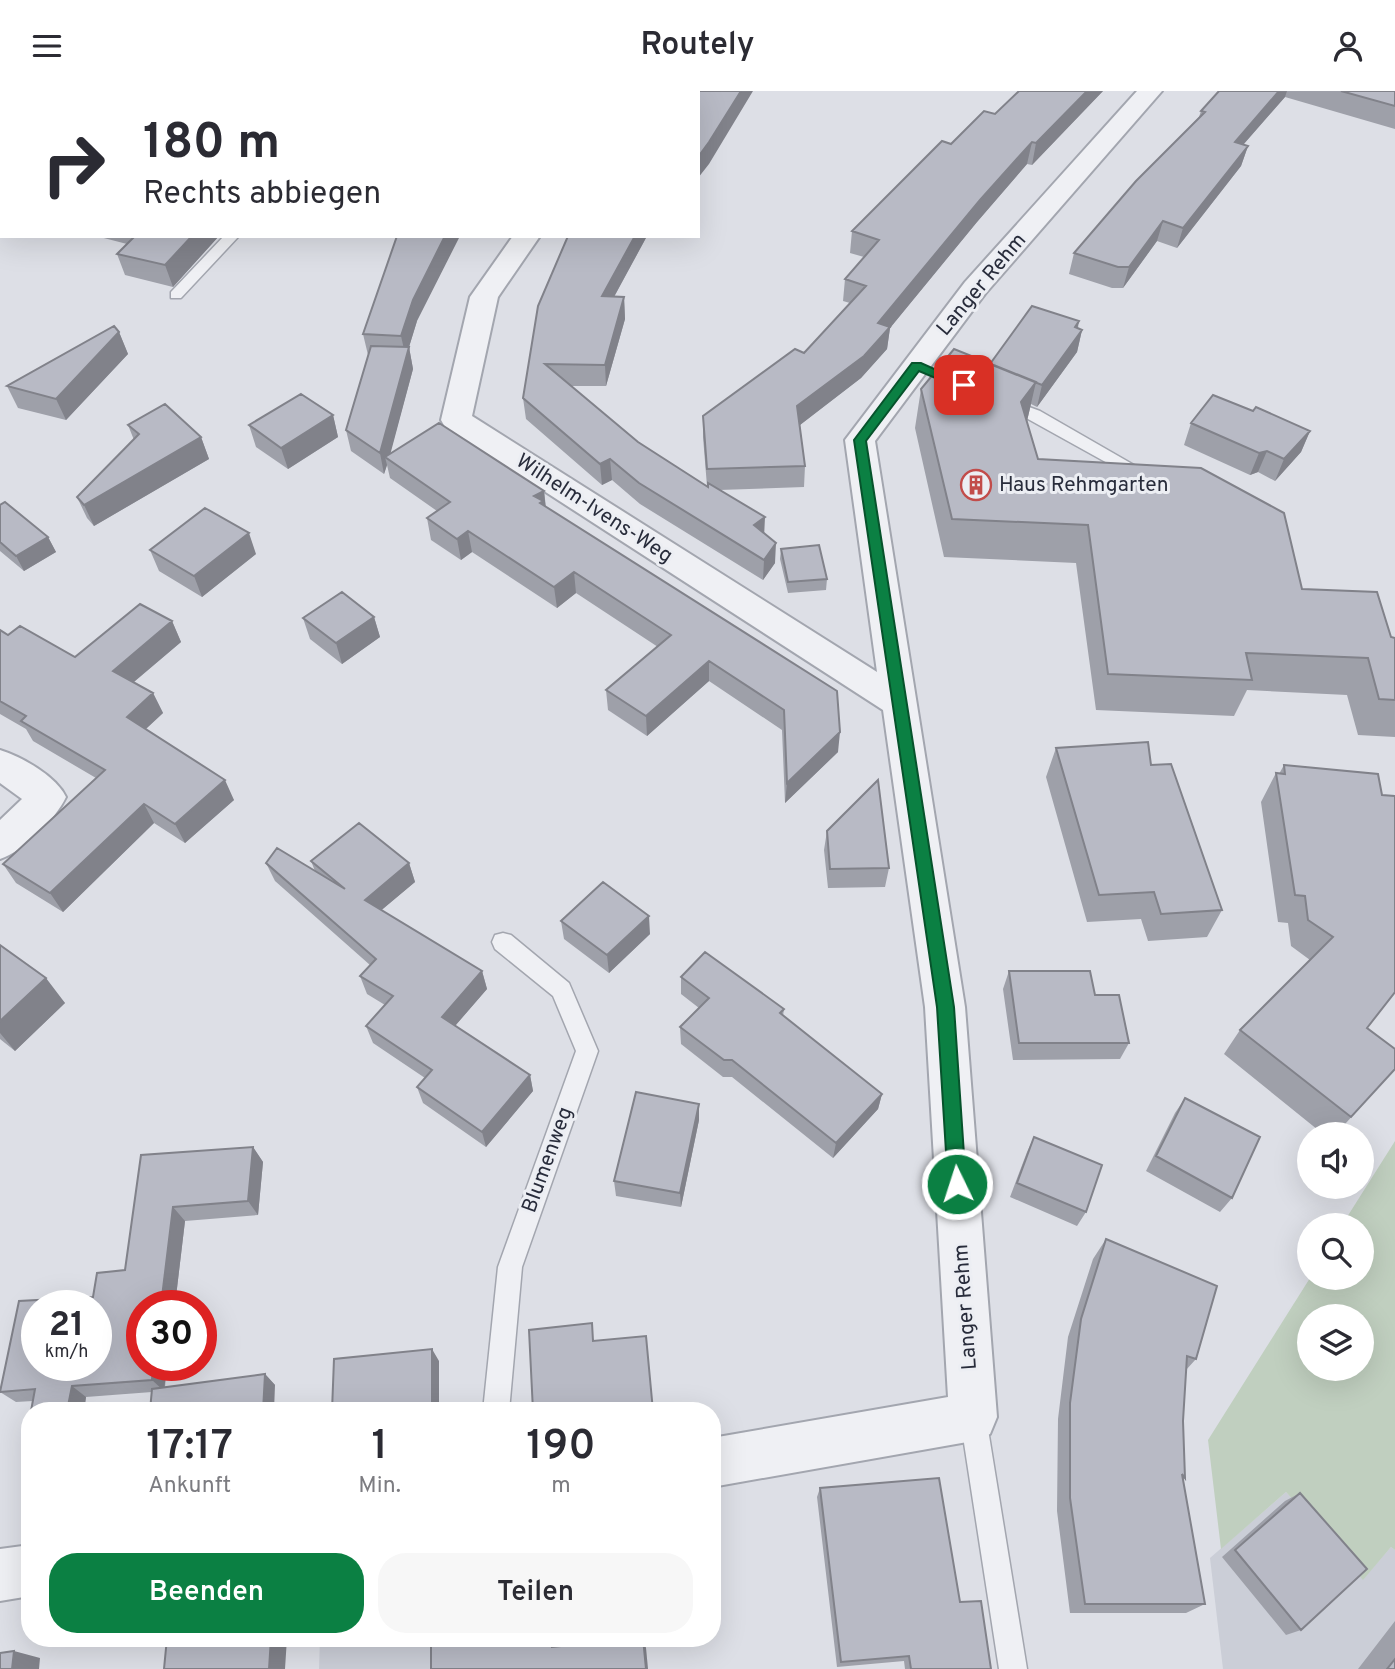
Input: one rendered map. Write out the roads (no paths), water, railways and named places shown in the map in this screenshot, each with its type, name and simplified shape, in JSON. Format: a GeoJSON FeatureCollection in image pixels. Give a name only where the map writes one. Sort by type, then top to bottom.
{"type":"FeatureCollection","features":[{"type":"Feature","properties":{"kind":"street","name":"Langer Rehm"},"geometry":{"type":"LineString","coordinates":[[973,1417],[945,1007],[902,705],[860,440],[923,368],[975,288],[1150,91]]}},
{"type":"Feature","properties":{"kind":"street","name":"Wilhelm-Ivens-Weg"},"geometry":{"type":"LineString","coordinates":[[526,238],[484,297],[456,420],[902,705]]}},
{"type":"Feature","properties":{"kind":"street"},"geometry":{"type":"LineString","coordinates":[[0,764],[48,797],[0,844]]}},
{"type":"Feature","properties":{"kind":"street"},"geometry":{"type":"LineString","coordinates":[[721,1461],[973,1417]]}},
{"type":"Feature","properties":{"kind":"street"},"geometry":{"type":"LineString","coordinates":[[0,1575],[21,1572]]}},
{"type":"Feature","properties":{"kind":"lane"},"geometry":{"type":"LineString","coordinates":[[176,295],[230,238]]}},
{"type":"Feature","properties":{"kind":"lane"},"geometry":{"type":"LineString","coordinates":[[987,395],[1034,415],[1149,478]]}},
{"type":"Feature","properties":{"kind":"lane","name":"Blumenweg"},"geometry":{"type":"LineString","coordinates":[[497,1402],[510,1267],[587,1051],[561,990],[503,942]]}},
{"type":"Feature","properties":{"kind":"lane"},"geometry":{"type":"LineString","coordinates":[[973,1417],[1013,1669]]}},
{"type":"Feature","properties":{"kind":"place","name":"Haus Rehmgarten"},"geometry":{"type":"Point","coordinates":[976,485]}}]}
